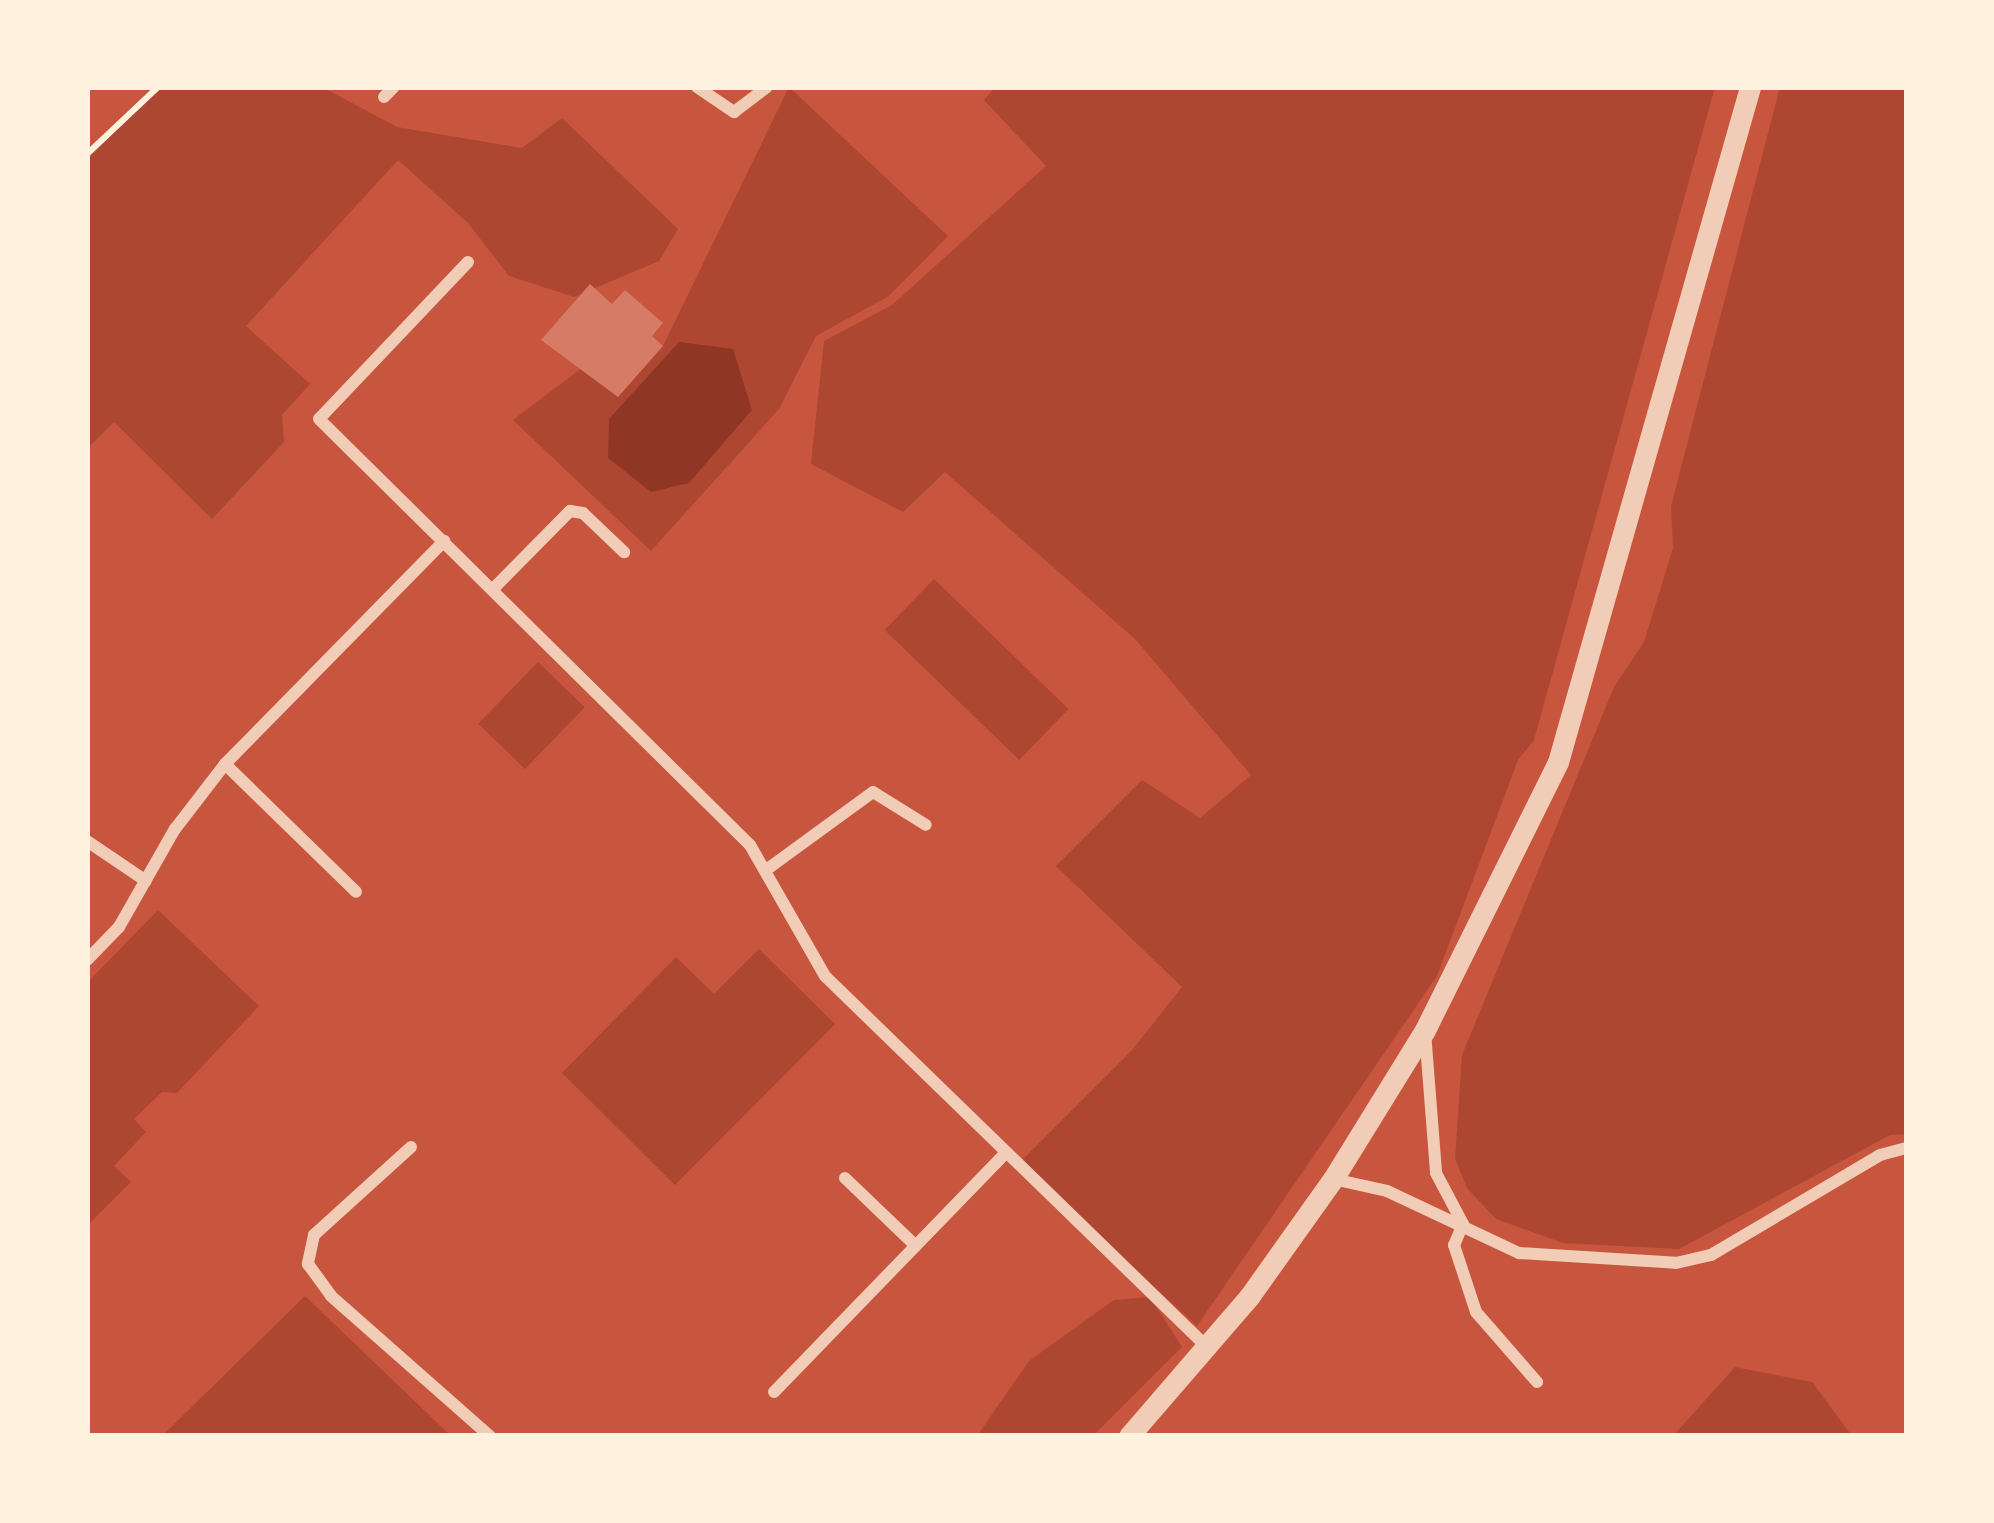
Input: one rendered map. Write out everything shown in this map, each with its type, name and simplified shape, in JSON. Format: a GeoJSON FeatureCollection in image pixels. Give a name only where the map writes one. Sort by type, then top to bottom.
{"type":"FeatureCollection","features":[{"type":"Feature","properties":{"kind":"street"},"geometry":{"type":"LineString","coordinates":[[697,87],[734,112],[767,87]]}},
{"type":"Feature","properties":{"kind":"street"},"geometry":{"type":"LineString","coordinates":[[1129,1436],[1208,1348],[1333,1179],[1425,1030],[1558,762],[1750,87]]}},
{"type":"Feature","properties":{"kind":"street"},"geometry":{"type":"LineString","coordinates":[[468,262],[319,418],[766,870],[825,976],[1003,1156],[1208,1348]]}},
{"type":"Feature","properties":{"kind":"street"},"geometry":{"type":"LineString","coordinates":[[493,589],[570,512],[583,513],[625,552]]}},
{"type":"Feature","properties":{"kind":"street"},"geometry":{"type":"LineString","coordinates":[[87,960],[225,764],[444,541]]}},
{"type":"Feature","properties":{"kind":"street"},"geometry":{"type":"LineString","coordinates":[[225,764],[356,892]]}},
{"type":"Feature","properties":{"kind":"street"},"geometry":{"type":"LineString","coordinates":[[766,870],[873,792],[926,825]]}},
{"type":"Feature","properties":{"kind":"street"},"geometry":{"type":"LineString","coordinates":[[87,841],[146,881]]}},
{"type":"Feature","properties":{"kind":"street"},"geometry":{"type":"LineString","coordinates":[[1425,1030],[1436,1173],[1463,1224]]}},
{"type":"Feature","properties":{"kind":"street"},"geometry":{"type":"LineString","coordinates":[[411,1147],[314,1235],[308,1264],[331,1296],[490,1436]]}},
{"type":"Feature","properties":{"kind":"street"},"geometry":{"type":"LineString","coordinates":[[1333,1179],[1387,1191],[1554,1261],[1676,1263],[1711,1255],[1880,1155],[1907,1148]]}},
{"type":"Feature","properties":{"kind":"street"},"geometry":{"type":"LineString","coordinates":[[774,1392],[1003,1156]]}},
{"type":"Feature","properties":{"kind":"street"},"geometry":{"type":"LineString","coordinates":[[845,1178],[916,1246]]}},
{"type":"Feature","properties":{"kind":"street"},"geometry":{"type":"LineString","coordinates":[[1463,1224],[1454,1245],[1477,1312],[1537,1382]]}},
{"type":"Feature","properties":{"kind":"path"},"geometry":{"type":"LineString","coordinates":[[87,154],[158,87]]}},
{"type":"Feature","properties":{"kind":"shaded area"},"geometry":{"type":"Polygon","coordinates":[[[159,87],[322,87],[397,127],[522,148],[562,118],[678,229],[659,261],[574,297],[509,276],[468,223],[398,160],[246,326],[310,384],[282,415],[284,442],[212,519],[114,422],[87,449],[87,160],[159,87]]]}},
{"type":"Feature","properties":{"kind":"shaded area"},"geometry":{"type":"Polygon","coordinates":[[[789,87],[948,236],[889,296],[816,336],[779,409],[651,551],[513,420],[583,367],[618,397],[663,346],[789,87]]]}},
{"type":"Feature","properties":{"kind":"shaded area"},"geometry":{"type":"Polygon","coordinates":[[[995,87],[1715,87],[1534,740],[1518,760],[1437,976],[1197,1326],[1019,1163],[1132,1050],[1182,987],[1056,866],[1142,780],[1200,818],[1251,775],[1135,639],[945,472],[903,512],[811,464],[824,341],[892,305],[1046,166],[984,100],[995,87]]]}},
{"type":"Feature","properties":{"kind":"shaded area"},"geometry":{"type":"Polygon","coordinates":[[[1780,87],[1907,87],[1907,1134],[1890,1135],[1679,1249],[1563,1243],[1496,1219],[1467,1188],[1455,1159],[1462,1055],[1614,687],[1644,642],[1673,548],[1671,506],[1780,87]]]}},
{"type":"Feature","properties":{"kind":"shaded area"},"geometry":{"type":"Polygon","coordinates":[[[679,342],[733,349],[752,410],[689,483],[651,492],[608,458],[609,419],[679,342]]]}},
{"type":"Feature","properties":{"kind":"shaded area"},"geometry":{"type":"Polygon","coordinates":[[[934,579],[1069,709],[1019,760],[885,630],[934,579]]]}},
{"type":"Feature","properties":{"kind":"shaded area"},"geometry":{"type":"Polygon","coordinates":[[[538,662],[585,707],[525,769],[478,724],[538,662]]]}},
{"type":"Feature","properties":{"kind":"shaded area"},"geometry":{"type":"Polygon","coordinates":[[[158,910],[259,1006],[177,1093],[162,1092],[134,1119],[146,1132],[114,1166],[131,1182],[87,1226],[87,983],[158,910]]]}},
{"type":"Feature","properties":{"kind":"shaded area"},"geometry":{"type":"Polygon","coordinates":[[[759,949],[835,1024],[675,1185],[562,1073],[676,957],[714,994],[759,949]]]}},
{"type":"Feature","properties":{"kind":"shaded area"},"geometry":{"type":"Polygon","coordinates":[[[305,1296],[451,1436],[162,1436],[305,1296]]]}},
{"type":"Feature","properties":{"kind":"shaded area"},"geometry":{"type":"Polygon","coordinates":[[[1150,1297],[1182,1347],[1093,1436],[977,1436],[1029,1361],[1114,1300],[1150,1297]]]}},
{"type":"Feature","properties":{"kind":"shaded area"},"geometry":{"type":"Polygon","coordinates":[[[1735,1367],[1812,1382],[1852,1436],[1673,1436],[1735,1367]]]}},
{"type":"Feature","properties":{"kind":"building"},"geometry":{"type":"Polygon","coordinates":[[[590,284],[612,304],[625,290],[663,323],[652,336],[663,346],[618,397],[541,340],[590,284]]]}}]}
